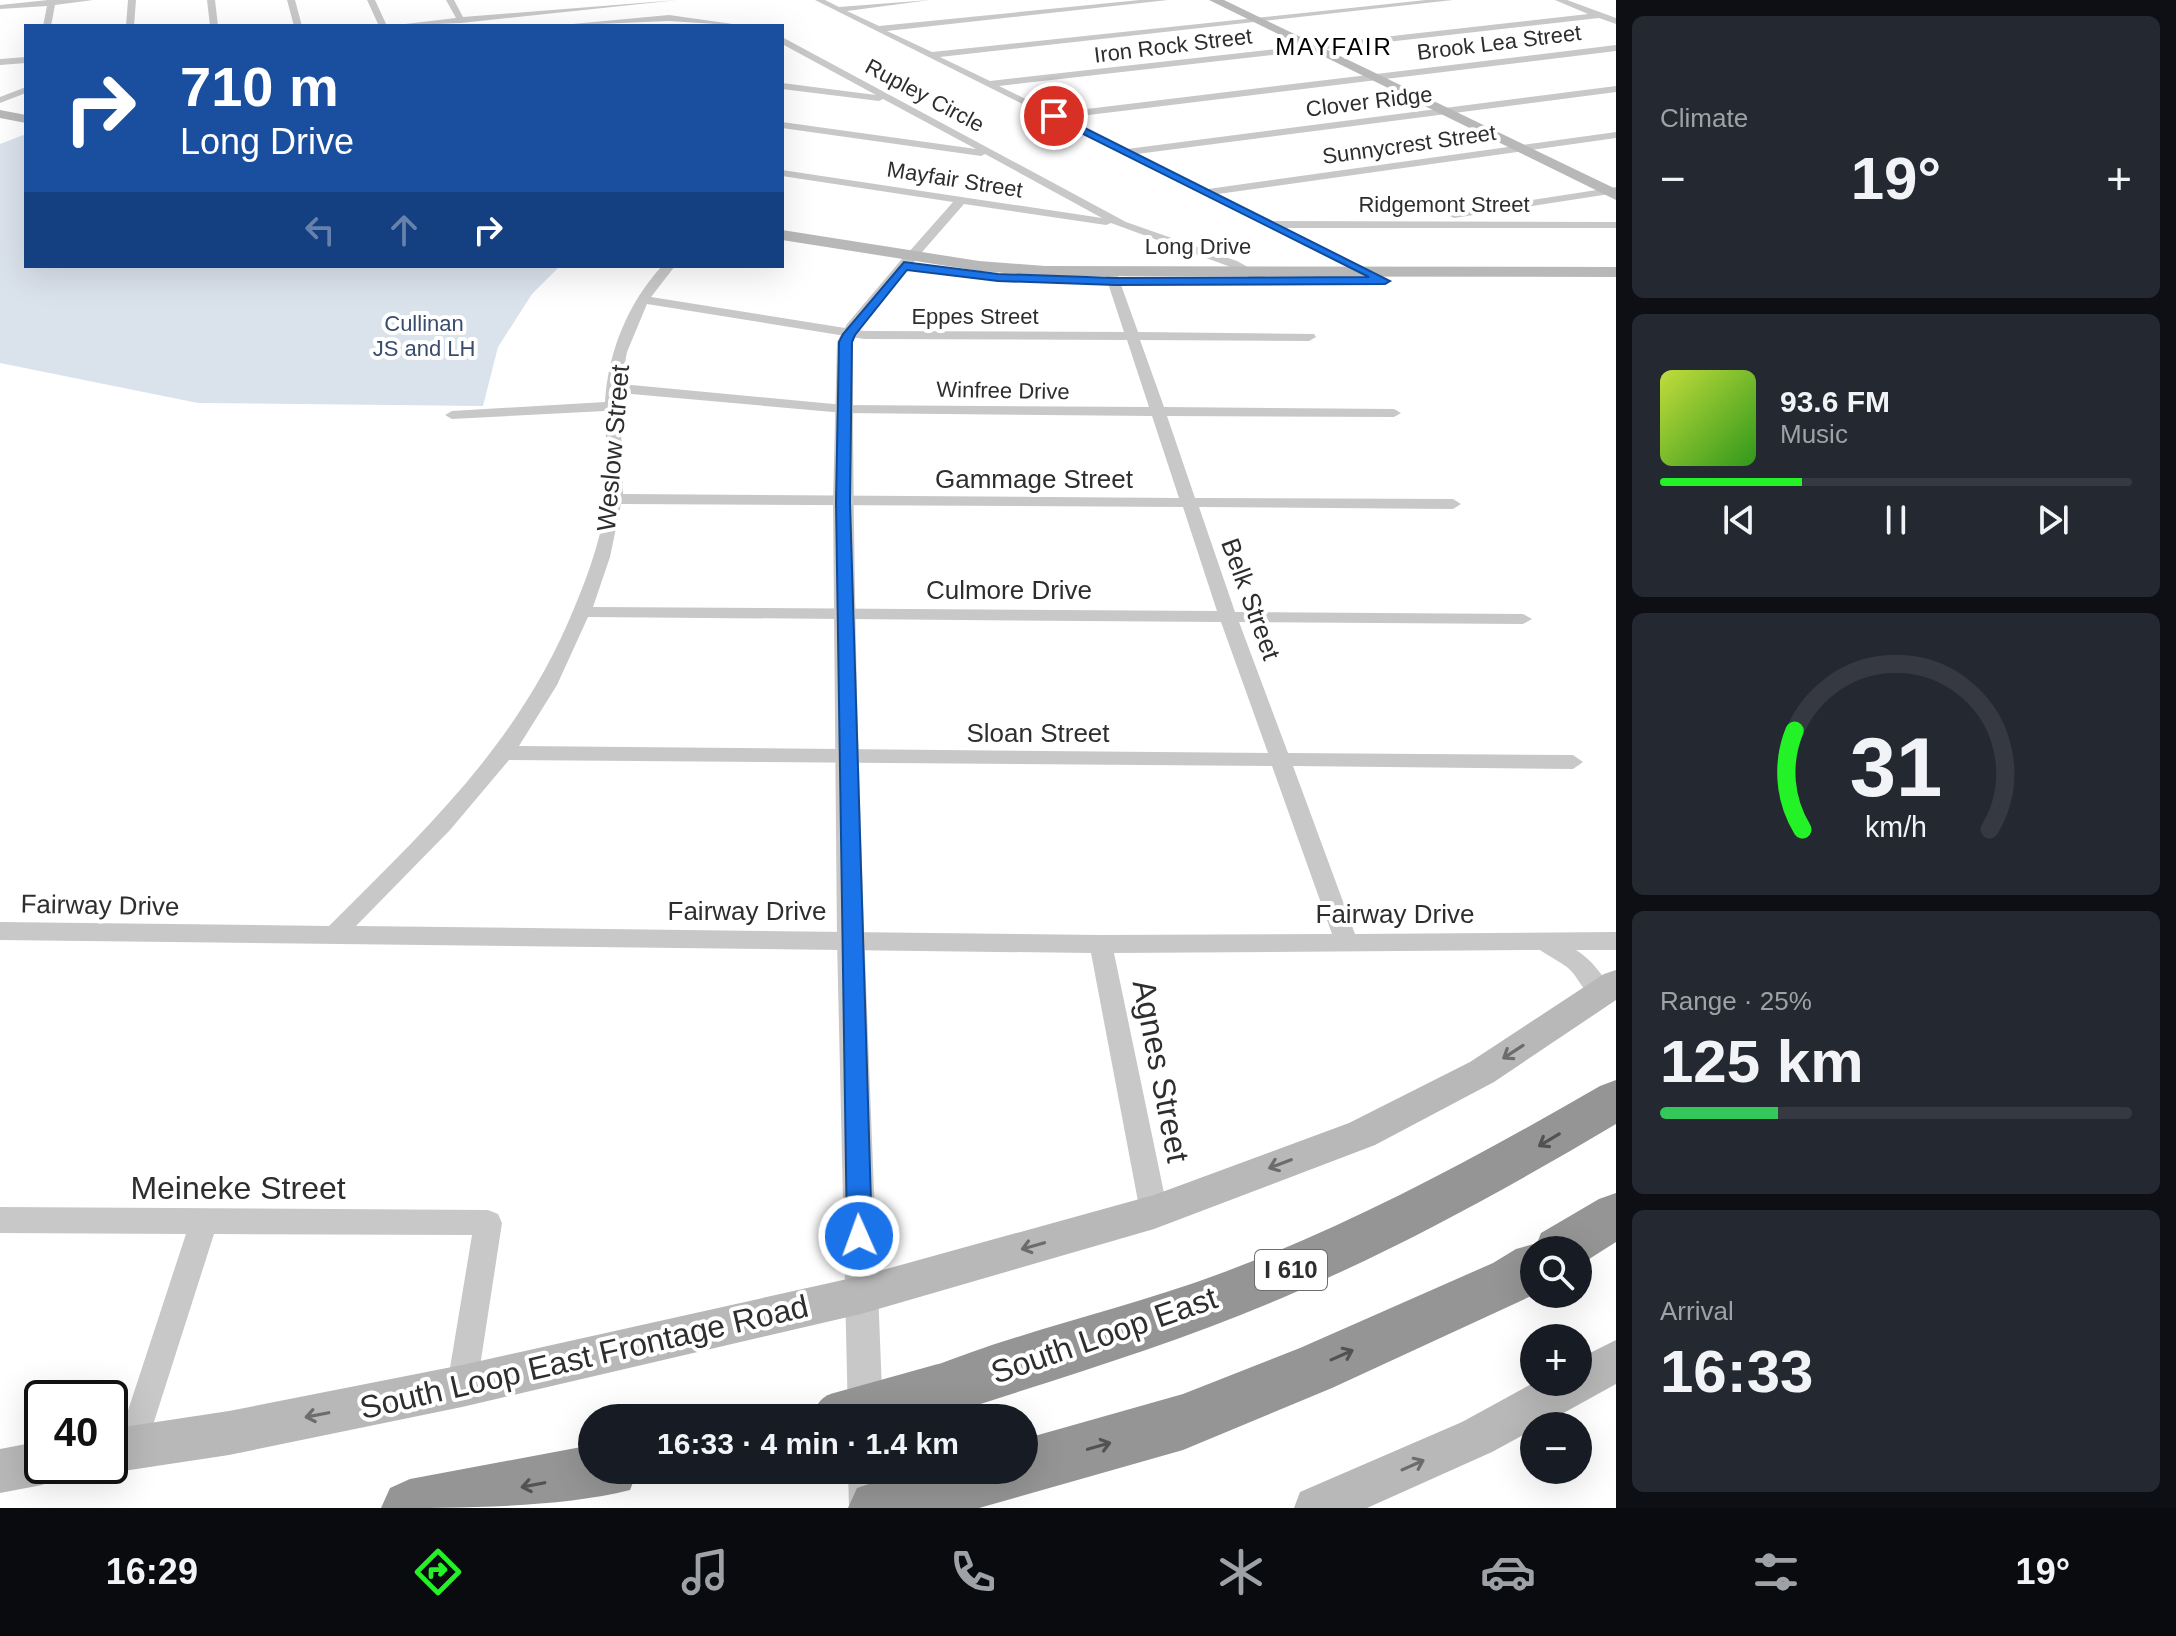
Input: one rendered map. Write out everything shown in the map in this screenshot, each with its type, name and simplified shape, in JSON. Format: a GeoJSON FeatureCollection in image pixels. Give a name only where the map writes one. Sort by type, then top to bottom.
{"type":"FeatureCollection","features":[{"type":"Feature","properties":{"kind":"highway","name":"South Loop East"},"geometry":{"type":"LineString","coordinates":[[889,1404],[1156,1321],[1304,1265],[1496,1171],[1616,1100]]}},
{"type":"Feature","properties":{"kind":"highway"},"geometry":{"type":"LineString","coordinates":[[1582,1236],[1616,1215]]}},
{"type":"Feature","properties":{"kind":"highway"},"geometry":{"type":"LineString","coordinates":[[1038,1463],[1183,1422],[1313,1369],[1520,1275]]}},
{"type":"Feature","properties":{"kind":"highway"},"geometry":{"type":"LineString","coordinates":[[410,1508],[578,1476]]}},
{"type":"Feature","properties":{"kind":"highway"},"geometry":{"type":"LineString","coordinates":[[877,1508],[966,1484]]}},
{"type":"Feature","properties":{"kind":"main road"},"geometry":{"type":"LineString","coordinates":[[1215,0],[1614,189]]}},
{"type":"Feature","properties":{"kind":"main road"},"geometry":{"type":"LineString","coordinates":[[1233,0],[1542,146],[1614,189]]}},
{"type":"Feature","properties":{"kind":"main road"},"geometry":{"type":"LineString","coordinates":[[0,108],[24,112]]}},
{"type":"Feature","properties":{"kind":"main road"},"geometry":{"type":"LineString","coordinates":[[0,114],[24,119]]}},
{"type":"Feature","properties":{"kind":"main road","name":"Long Drive"},"geometry":{"type":"LineString","coordinates":[[784,236],[814,245],[998,277],[1250,270],[1615,276]]}},
{"type":"Feature","properties":{"kind":"main road","name":"Long Drive"},"geometry":{"type":"LineString","coordinates":[[784,245],[814,245]]}},
{"type":"Feature","properties":{"kind":"main road","name":"Long Drive"},"geometry":{"type":"LineString","coordinates":[[1112,276],[1267,281],[1385,281],[1496,276]]}},
{"type":"Feature","properties":{"kind":"main road","name":"South Loop East Frontage Road"},"geometry":{"type":"LineString","coordinates":[[128,1448],[229,1433],[462,1386],[861,1295],[1154,1212],[1362,1134],[1482,1072],[1608,988]]}},
{"type":"Feature","properties":{"kind":"main road"},"geometry":{"type":"LineString","coordinates":[[1316,1508],[1368,1498],[1616,1361]]}},
{"type":"Feature","properties":{"kind":"main road"},"geometry":{"type":"LineString","coordinates":[[0,1471],[24,1466]]}},
{"type":"Feature","properties":{"kind":"street"},"geometry":{"type":"LineString","coordinates":[[0,7],[89,0]]}},
{"type":"Feature","properties":{"kind":"street"},"geometry":{"type":"LineString","coordinates":[[130,24],[132,0]]}},
{"type":"Feature","properties":{"kind":"street"},"geometry":{"type":"LineString","coordinates":[[211,0],[214,24]]}},
{"type":"Feature","properties":{"kind":"street"},"geometry":{"type":"LineString","coordinates":[[291,0],[297,24]]}},
{"type":"Feature","properties":{"kind":"street"},"geometry":{"type":"LineString","coordinates":[[371,0],[382,24]]}},
{"type":"Feature","properties":{"kind":"street"},"geometry":{"type":"LineString","coordinates":[[450,0],[461,20]]}},
{"type":"Feature","properties":{"kind":"street"},"geometry":{"type":"LineString","coordinates":[[529,0],[538,12]]}},
{"type":"Feature","properties":{"kind":"street"},"geometry":{"type":"LineString","coordinates":[[415,24],[611,3],[674,0]]}},
{"type":"Feature","properties":{"kind":"street"},"geometry":{"type":"LineString","coordinates":[[819,0],[1385,281]]}},
{"type":"Feature","properties":{"kind":"street"},"geometry":{"type":"LineString","coordinates":[[837,9],[926,0]]}},
{"type":"Feature","properties":{"kind":"street"},"geometry":{"type":"LineString","coordinates":[[877,29],[1164,0]]}},
{"type":"Feature","properties":{"kind":"street"},"geometry":{"type":"LineString","coordinates":[[930,55],[1449,0]]}},
{"type":"Feature","properties":{"kind":"street"},"geometry":{"type":"LineString","coordinates":[[1559,0],[1616,21]]}},
{"type":"Feature","properties":{"kind":"street"},"geometry":{"type":"LineString","coordinates":[[47,24],[52,2]]}},
{"type":"Feature","properties":{"kind":"street","name":"Iron Rock Street"},"geometry":{"type":"LineString","coordinates":[[990,84],[1599,15]]}},
{"type":"Feature","properties":{"kind":"street"},"geometry":{"type":"LineString","coordinates":[[576,24],[638,18],[707,20],[731,24]]}},
{"type":"Feature","properties":{"kind":"street"},"geometry":{"type":"LineString","coordinates":[[700,24],[707,20]]}},
{"type":"Feature","properties":{"kind":"street","name":"Rupley Circle"},"geometry":{"type":"LineString","coordinates":[[784,41],[1122,224],[1159,241],[1250,270],[1267,281]]}},
{"type":"Feature","properties":{"kind":"street","name":"Brook Lea Street"},"geometry":{"type":"LineString","coordinates":[[1054,116],[1616,48]]}},
{"type":"Feature","properties":{"kind":"street"},"geometry":{"type":"LineString","coordinates":[[0,62],[24,60]]}},
{"type":"Feature","properties":{"kind":"street"},"geometry":{"type":"LineString","coordinates":[[784,86],[891,99]]}},
{"type":"Feature","properties":{"kind":"street","name":"Clover Ridge"},"geometry":{"type":"LineString","coordinates":[[1127,152],[1616,89]]}},
{"type":"Feature","properties":{"kind":"street"},"geometry":{"type":"LineString","coordinates":[[0,100],[24,91]]}},
{"type":"Feature","properties":{"kind":"street"},"geometry":{"type":"LineString","coordinates":[[784,125],[993,154]]}},
{"type":"Feature","properties":{"kind":"street","name":"Sunnycrest Street"},"geometry":{"type":"LineString","coordinates":[[1208,192],[1616,135]]}},
{"type":"Feature","properties":{"kind":"street","name":"Mayfair Street"},"geometry":{"type":"LineString","coordinates":[[784,173],[1122,224]]}},
{"type":"Feature","properties":{"kind":"street"},"geometry":{"type":"LineString","coordinates":[[1392,224],[1614,189]]}},
{"type":"Feature","properties":{"kind":"street"},"geometry":{"type":"LineString","coordinates":[[865,1404],[845,616],[845,342],[908,261],[961,200]]}},
{"type":"Feature","properties":{"kind":"street","name":"Ridgemont Street"},"geometry":{"type":"LineString","coordinates":[[1272,224],[1616,225]]}},
{"type":"Feature","properties":{"kind":"street","name":"Weslow Street"},"geometry":{"type":"LineString","coordinates":[[333,936],[428,839],[504,753],[548,682],[582,612],[604,550],[614,499],[613,397],[622,347],[643,300],[667,268]]}},
{"type":"Feature","properties":{"kind":"street","name":"Belk Street"},"geometry":{"type":"LineString","coordinates":[[1112,276],[1228,617],[1347,943]]}},
{"type":"Feature","properties":{"kind":"street","name":"Eppes Street"},"geometry":{"type":"LineString","coordinates":[[643,300],[849,334],[1309,337]]}},
{"type":"Feature","properties":{"kind":"street","name":"Winfree Drive"},"geometry":{"type":"LineString","coordinates":[[452,415],[613,397],[844,409],[1158,414],[1394,413]]}},
{"type":"Feature","properties":{"kind":"street","name":"Gammage Street"},"geometry":{"type":"LineString","coordinates":[[614,499],[1453,504]]}},
{"type":"Feature","properties":{"kind":"street","name":"Culmore Drive"},"geometry":{"type":"LineString","coordinates":[[582,612],[1523,619]]}},
{"type":"Feature","properties":{"kind":"street","name":"Sloan Street"},"geometry":{"type":"LineString","coordinates":[[504,753],[1573,762]]}},
{"type":"Feature","properties":{"kind":"street","name":"Fairway Drive"},"geometry":{"type":"LineString","coordinates":[[0,931],[1101,944],[1616,941]]}},
{"type":"Feature","properties":{"kind":"street"},"geometry":{"type":"LineString","coordinates":[[1542,942],[1577,962],[1608,988]]}},
{"type":"Feature","properties":{"kind":"street","name":"Agnes Street"},"geometry":{"type":"LineString","coordinates":[[1101,944],[1154,1212]]}},
{"type":"Feature","properties":{"kind":"street","name":"Meineke Street"},"geometry":{"type":"LineString","coordinates":[[0,1220],[488,1223],[462,1386]]}},
{"type":"Feature","properties":{"kind":"street"},"geometry":{"type":"LineString","coordinates":[[128,1427],[204,1222]]}},
{"type":"Feature","properties":{"kind":"street"},"geometry":{"type":"LineString","coordinates":[[867,1484],[868,1508]]}},
{"type":"Feature","properties":{"kind":"green space","name":"Cullinan JS and LH"},"geometry":{"type":"Polygon","coordinates":[[[24,135],[24,268],[558,268],[532,294],[498,347],[483,406],[198,403],[0,363],[0,144],[24,135]]]}},
{"type":"Feature","properties":{"kind":"district","name":"MAYFAIR"},"geometry":{"type":"Point","coordinates":[1334,47]}},
{"type":"Feature","properties":{"kind":"route"},"geometry":{"type":"LineString","coordinates":[[859,1236],[843,502],[845,342],[849,334],[904,266],[998,277],[1115,281],[1385,281],[1054,116]]}}]}
